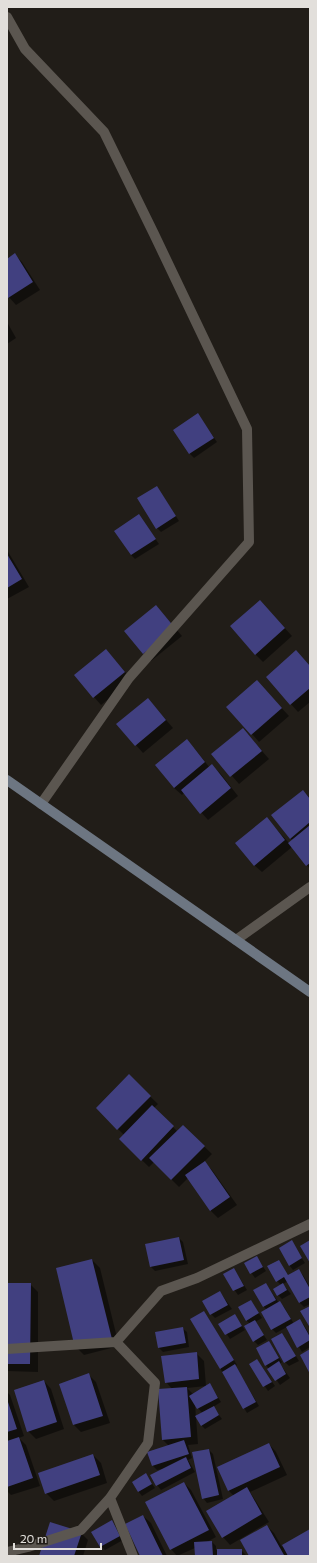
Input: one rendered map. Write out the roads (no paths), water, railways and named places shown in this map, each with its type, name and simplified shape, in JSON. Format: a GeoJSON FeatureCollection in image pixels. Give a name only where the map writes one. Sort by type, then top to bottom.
{"type":"FeatureCollection","features":[{"type":"Feature","properties":{"kind":"street"},"geometry":{"type":"LineString","coordinates":[[7,17],[25,49],[104,132],[247,429],[249,542],[129,678],[41,804]]}},
{"type":"Feature","properties":{"kind":"street"},"geometry":{"type":"LineString","coordinates":[[7,780],[310,992]]}},
{"type":"Feature","properties":{"kind":"street"},"geometry":{"type":"LineString","coordinates":[[236,940],[310,887]]}},
{"type":"Feature","properties":{"kind":"street"},"geometry":{"type":"LineString","coordinates":[[7,1349],[116,1342],[160,1292],[197,1278],[310,1224]]}},
{"type":"Feature","properties":{"kind":"street"},"geometry":{"type":"LineString","coordinates":[[7,1552],[82,1530],[110,1498],[148,1443],[155,1383],[116,1342]]}},
{"type":"Feature","properties":{"kind":"street"},"geometry":{"type":"LineString","coordinates":[[110,1498],[133,1556]]}}]}
